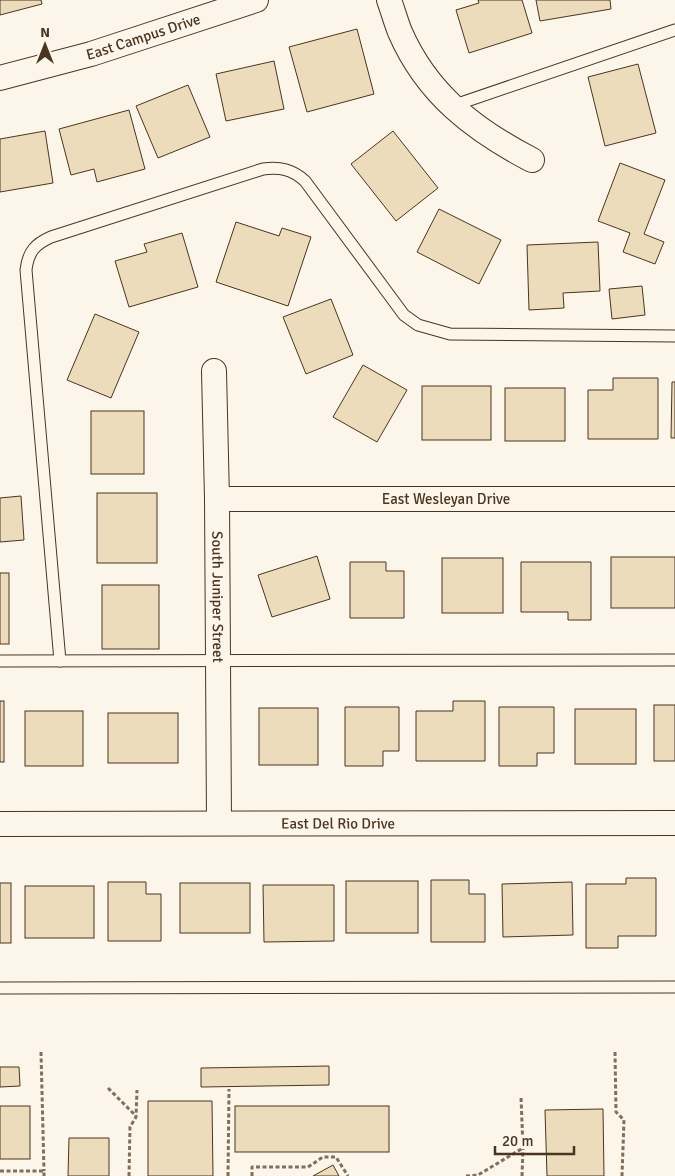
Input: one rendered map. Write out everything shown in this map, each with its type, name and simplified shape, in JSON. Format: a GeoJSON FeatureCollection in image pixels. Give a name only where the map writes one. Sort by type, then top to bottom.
{"type":"FeatureCollection","features":[{"type":"Feature","properties":{"kind":"street","name":"East Campus Drive"},"geometry":{"type":"LineString","coordinates":[[0,78],[91,54],[256,0]]}},
{"type":"Feature","properties":{"kind":"street"},"geometry":{"type":"LineString","coordinates":[[389,0],[401,33],[430,82],[469,122],[532,160]]}},
{"type":"Feature","properties":{"kind":"street","name":"South Juniper Street"},"geometry":{"type":"LineString","coordinates":[[214,371],[219,662],[219,823]]}},
{"type":"Feature","properties":{"kind":"street","name":"East Wesleyan Drive"},"geometry":{"type":"LineString","coordinates":[[217,500],[675,498]]}},
{"type":"Feature","properties":{"kind":"street","name":"East Del Rio Drive"},"geometry":{"type":"LineString","coordinates":[[0,824],[675,823]]}},
{"type":"Feature","properties":{"kind":"lane"},"geometry":{"type":"LineString","coordinates":[[452,106],[675,30]]}},
{"type":"Feature","properties":{"kind":"lane"},"geometry":{"type":"LineString","coordinates":[[60,661],[26,270],[27,259],[32,250],[41,242],[51,237],[263,169],[286,169],[297,174],[305,182],[404,315],[418,325],[450,334],[675,336]]}},
{"type":"Feature","properties":{"kind":"lane"},"geometry":{"type":"LineString","coordinates":[[0,661],[675,660]]}},
{"type":"Feature","properties":{"kind":"lane"},"geometry":{"type":"LineString","coordinates":[[0,988],[675,987]]}},
{"type":"Feature","properties":{"kind":"path"},"geometry":{"type":"LineString","coordinates":[[0,1172],[44,1174],[41,1052]]}},
{"type":"Feature","properties":{"kind":"path"},"geometry":{"type":"LineString","coordinates":[[615,1052],[616,1112],[624,1120],[622,1176]]}},
{"type":"Feature","properties":{"kind":"path"},"geometry":{"type":"LineString","coordinates":[[108,1088],[136,1117]]}},
{"type":"Feature","properties":{"kind":"path"},"geometry":{"type":"LineString","coordinates":[[228,1176],[229,1088]]}},
{"type":"Feature","properties":{"kind":"path"},"geometry":{"type":"LineString","coordinates":[[129,1176],[130,1127],[136,1117],[136,1090]]}},
{"type":"Feature","properties":{"kind":"path"},"geometry":{"type":"LineString","coordinates":[[521,1097],[522,1176]]}},
{"type":"Feature","properties":{"kind":"path"},"geometry":{"type":"LineString","coordinates":[[466,1176],[478,1175],[523,1148]]}},
{"type":"Feature","properties":{"kind":"path"},"geometry":{"type":"LineString","coordinates":[[252,1176],[252,1167],[308,1167],[324,1157],[336,1157],[348,1176]]}},
{"type":"Feature","properties":{"kind":"building"},"geometry":{"type":"Polygon","coordinates":[[[0,0],[41,0],[42,4],[0,15],[0,0]]]}},
{"type":"Feature","properties":{"kind":"building"},"geometry":{"type":"Polygon","coordinates":[[[478,0],[522,0],[532,33],[469,53],[456,10],[479,3],[478,0]]]}},
{"type":"Feature","properties":{"kind":"building"},"geometry":{"type":"Polygon","coordinates":[[[536,0],[610,0],[611,9],[540,21],[536,0]]]}},
{"type":"Feature","properties":{"kind":"building"},"geometry":{"type":"Polygon","coordinates":[[[357,29],[374,94],[307,112],[289,47],[357,29]]]}},
{"type":"Feature","properties":{"kind":"building"},"geometry":{"type":"Polygon","coordinates":[[[274,61],[284,109],[226,121],[216,74],[274,61]]]}},
{"type":"Feature","properties":{"kind":"building"},"geometry":{"type":"Polygon","coordinates":[[[638,64],[656,133],[605,146],[588,77],[638,64]]]}},
{"type":"Feature","properties":{"kind":"building"},"geometry":{"type":"Polygon","coordinates":[[[188,85],[210,137],[158,158],[136,106],[188,85]]]}},
{"type":"Feature","properties":{"kind":"building"},"geometry":{"type":"Polygon","coordinates":[[[129,110],[145,169],[97,182],[94,169],[71,175],[59,129],[129,110]]]}},
{"type":"Feature","properties":{"kind":"building"},"geometry":{"type":"Polygon","coordinates":[[[45,131],[53,183],[0,192],[0,139],[45,131]]]}},
{"type":"Feature","properties":{"kind":"building"},"geometry":{"type":"Polygon","coordinates":[[[393,131],[438,188],[396,221],[351,164],[393,131]]]}},
{"type":"Feature","properties":{"kind":"building"},"geometry":{"type":"Polygon","coordinates":[[[620,163],[665,180],[644,234],[664,242],[655,264],[623,252],[630,233],[598,221],[620,163]]]}},
{"type":"Feature","properties":{"kind":"building"},"geometry":{"type":"Polygon","coordinates":[[[439,209],[501,240],[479,284],[417,252],[439,209]]]}},
{"type":"Feature","properties":{"kind":"building"},"geometry":{"type":"Polygon","coordinates":[[[236,222],[279,236],[282,228],[311,237],[288,306],[216,282],[236,222]]]}},
{"type":"Feature","properties":{"kind":"building"},"geometry":{"type":"Polygon","coordinates":[[[182,233],[198,287],[129,307],[115,261],[147,252],[144,244],[182,233]]]}},
{"type":"Feature","properties":{"kind":"building"},"geometry":{"type":"Polygon","coordinates":[[[598,242],[600,291],[563,293],[564,308],[529,310],[527,245],[598,242]]]}},
{"type":"Feature","properties":{"kind":"building"},"geometry":{"type":"Polygon","coordinates":[[[642,286],[645,315],[612,319],[609,289],[642,286]]]}},
{"type":"Feature","properties":{"kind":"building"},"geometry":{"type":"Polygon","coordinates":[[[331,299],[353,355],[306,374],[283,317],[331,299]]]}},
{"type":"Feature","properties":{"kind":"building"},"geometry":{"type":"Polygon","coordinates":[[[95,314],[139,332],[111,398],[67,380],[95,314]]]}},
{"type":"Feature","properties":{"kind":"building"},"geometry":{"type":"Polygon","coordinates":[[[363,365],[407,390],[377,442],[333,417],[363,365]]]}},
{"type":"Feature","properties":{"kind":"building"},"geometry":{"type":"Polygon","coordinates":[[[613,378],[658,378],[658,439],[588,439],[588,390],[613,390],[613,378]]]}},
{"type":"Feature","properties":{"kind":"building"},"geometry":{"type":"Polygon","coordinates":[[[672,382],[675,382],[675,438],[671,438],[672,382]]]}},
{"type":"Feature","properties":{"kind":"building"},"geometry":{"type":"Polygon","coordinates":[[[422,386],[491,386],[491,440],[422,440],[422,386]]]}},
{"type":"Feature","properties":{"kind":"building"},"geometry":{"type":"Polygon","coordinates":[[[505,388],[565,388],[565,441],[505,441],[505,388]]]}},
{"type":"Feature","properties":{"kind":"building"},"geometry":{"type":"Polygon","coordinates":[[[91,411],[144,411],[144,474],[91,474],[91,411]]]}},
{"type":"Feature","properties":{"kind":"building"},"geometry":{"type":"Polygon","coordinates":[[[97,493],[157,493],[157,563],[97,563],[97,493]]]}},
{"type":"Feature","properties":{"kind":"building"},"geometry":{"type":"Polygon","coordinates":[[[21,496],[24,540],[0,542],[0,498],[21,496]]]}},
{"type":"Feature","properties":{"kind":"building"},"geometry":{"type":"Polygon","coordinates":[[[317,556],[330,599],[272,617],[258,575],[317,556]]]}},
{"type":"Feature","properties":{"kind":"building"},"geometry":{"type":"Polygon","coordinates":[[[611,557],[675,557],[675,608],[611,608],[611,557]]]}},
{"type":"Feature","properties":{"kind":"building"},"geometry":{"type":"Polygon","coordinates":[[[442,558],[503,558],[503,613],[442,613],[442,558]]]}},
{"type":"Feature","properties":{"kind":"building"},"geometry":{"type":"Polygon","coordinates":[[[350,562],[386,562],[386,571],[404,571],[404,618],[350,618],[350,562]]]}},
{"type":"Feature","properties":{"kind":"building"},"geometry":{"type":"Polygon","coordinates":[[[521,562],[591,562],[591,620],[568,620],[568,612],[521,612],[521,562]]]}},
{"type":"Feature","properties":{"kind":"building"},"geometry":{"type":"Polygon","coordinates":[[[0,573],[9,573],[9,644],[0,644],[0,573]]]}},
{"type":"Feature","properties":{"kind":"building"},"geometry":{"type":"Polygon","coordinates":[[[102,585],[159,585],[159,649],[102,649],[102,585]]]}},
{"type":"Feature","properties":{"kind":"building"},"geometry":{"type":"Polygon","coordinates":[[[0,701],[4,701],[4,762],[0,762],[0,701]]]}},
{"type":"Feature","properties":{"kind":"building"},"geometry":{"type":"Polygon","coordinates":[[[453,701],[485,701],[485,761],[416,761],[416,711],[453,711],[453,701]]]}},
{"type":"Feature","properties":{"kind":"building"},"geometry":{"type":"Polygon","coordinates":[[[654,705],[675,705],[675,761],[654,761],[654,705]]]}},
{"type":"Feature","properties":{"kind":"building"},"geometry":{"type":"Polygon","coordinates":[[[345,707],[399,707],[399,751],[383,751],[383,766],[345,766],[345,707]]]}},
{"type":"Feature","properties":{"kind":"building"},"geometry":{"type":"Polygon","coordinates":[[[499,707],[554,707],[554,753],[537,753],[537,766],[499,766],[499,707]]]}},
{"type":"Feature","properties":{"kind":"building"},"geometry":{"type":"Polygon","coordinates":[[[259,708],[318,708],[318,765],[259,765],[259,708]]]}},
{"type":"Feature","properties":{"kind":"building"},"geometry":{"type":"Polygon","coordinates":[[[575,709],[636,709],[636,764],[575,764],[575,709]]]}},
{"type":"Feature","properties":{"kind":"building"},"geometry":{"type":"Polygon","coordinates":[[[25,711],[83,711],[83,766],[25,766],[25,711]]]}},
{"type":"Feature","properties":{"kind":"building"},"geometry":{"type":"Polygon","coordinates":[[[108,713],[178,713],[178,763],[108,763],[108,713]]]}},
{"type":"Feature","properties":{"kind":"building"},"geometry":{"type":"Polygon","coordinates":[[[626,878],[656,878],[656,936],[618,936],[618,948],[586,948],[586,884],[626,884],[626,878]]]}},
{"type":"Feature","properties":{"kind":"building"},"geometry":{"type":"Polygon","coordinates":[[[431,880],[469,880],[469,894],[485,894],[485,942],[431,942],[431,880]]]}},
{"type":"Feature","properties":{"kind":"building"},"geometry":{"type":"Polygon","coordinates":[[[346,881],[418,881],[418,933],[346,933],[346,881]]]}},
{"type":"Feature","properties":{"kind":"building"},"geometry":{"type":"Polygon","coordinates":[[[108,882],[146,882],[146,894],[161,894],[161,941],[108,941],[108,882]]]}},
{"type":"Feature","properties":{"kind":"building"},"geometry":{"type":"Polygon","coordinates":[[[572,882],[573,935],[503,937],[502,884],[572,882]]]}},
{"type":"Feature","properties":{"kind":"building"},"geometry":{"type":"Polygon","coordinates":[[[0,883],[11,883],[11,943],[0,943],[0,883]]]}},
{"type":"Feature","properties":{"kind":"building"},"geometry":{"type":"Polygon","coordinates":[[[180,883],[250,883],[250,933],[180,933],[180,883]]]}},
{"type":"Feature","properties":{"kind":"building"},"geometry":{"type":"Polygon","coordinates":[[[263,885],[334,885],[334,941],[264,942],[263,885]]]}},
{"type":"Feature","properties":{"kind":"building"},"geometry":{"type":"Polygon","coordinates":[[[25,886],[94,886],[94,938],[25,938],[25,886]]]}},
{"type":"Feature","properties":{"kind":"building"},"geometry":{"type":"Polygon","coordinates":[[[329,1066],[329,1085],[201,1087],[201,1068],[329,1066]]]}},
{"type":"Feature","properties":{"kind":"building"},"geometry":{"type":"Polygon","coordinates":[[[0,1067],[19,1067],[20,1086],[0,1087],[0,1067]]]}},
{"type":"Feature","properties":{"kind":"building"},"geometry":{"type":"Polygon","coordinates":[[[148,1101],[212,1101],[213,1176],[148,1176],[148,1101]]]}},
{"type":"Feature","properties":{"kind":"building"},"geometry":{"type":"Polygon","coordinates":[[[0,1106],[30,1106],[30,1159],[0,1159],[0,1106]]]}},
{"type":"Feature","properties":{"kind":"building"},"geometry":{"type":"Polygon","coordinates":[[[235,1106],[389,1106],[389,1152],[235,1152],[235,1106]]]}},
{"type":"Feature","properties":{"kind":"building"},"geometry":{"type":"Polygon","coordinates":[[[603,1109],[604,1176],[547,1176],[545,1110],[603,1109]]]}},
{"type":"Feature","properties":{"kind":"building"},"geometry":{"type":"Polygon","coordinates":[[[69,1138],[109,1138],[109,1176],[68,1176],[69,1138]]]}},
{"type":"Feature","properties":{"kind":"building"},"geometry":{"type":"Polygon","coordinates":[[[333,1165],[339,1176],[313,1176],[333,1165]]]}}]}
